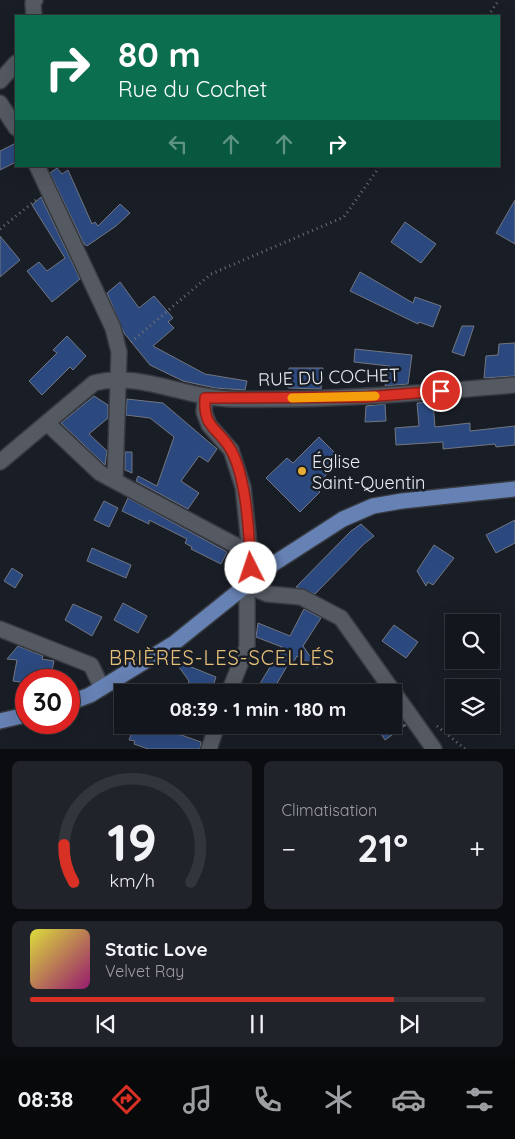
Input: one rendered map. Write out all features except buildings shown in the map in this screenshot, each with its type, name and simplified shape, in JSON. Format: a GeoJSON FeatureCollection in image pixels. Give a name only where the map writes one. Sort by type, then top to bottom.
{"type":"FeatureCollection","features":[{"type":"Feature","properties":{"kind":"main road"},"geometry":{"type":"LineString","coordinates":[[80,698],[102,688],[173,644],[247,584],[314,536],[343,518],[373,506],[402,500],[515,489]]}},
{"type":"Feature","properties":{"kind":"main road"},"geometry":{"type":"LineString","coordinates":[[0,721],[15,718]]}},
{"type":"Feature","properties":{"kind":"street"},"geometry":{"type":"LineString","coordinates":[[34,15],[33,3],[35,0]]}},
{"type":"Feature","properties":{"kind":"street"},"geometry":{"type":"LineString","coordinates":[[0,81],[15,63]]}},
{"type":"Feature","properties":{"kind":"street"},"geometry":{"type":"LineString","coordinates":[[0,103],[15,126]]}},
{"type":"Feature","properties":{"kind":"street"},"geometry":{"type":"LineString","coordinates":[[37,167],[113,328],[120,352],[117,380],[115,481]]}},
{"type":"Feature","properties":{"kind":"street","name":"RUE DU COCHET"},"geometry":{"type":"LineString","coordinates":[[0,462],[94,383],[117,380],[152,384],[205,398],[366,397],[515,385]]}},
{"type":"Feature","properties":{"kind":"street"},"geometry":{"type":"LineString","coordinates":[[205,398],[204,412],[209,425],[231,450],[243,487],[250,553],[251,568],[247,584],[247,647],[232,684]]}},
{"type":"Feature","properties":{"kind":"street"},"geometry":{"type":"LineString","coordinates":[[47,424],[100,473],[250,553]]}},
{"type":"Feature","properties":{"kind":"street"},"geometry":{"type":"LineString","coordinates":[[247,584],[267,594],[301,597],[342,618],[434,749]]}},
{"type":"Feature","properties":{"kind":"street"},"geometry":{"type":"LineString","coordinates":[[0,629],[91,665],[102,688]]}},
{"type":"Feature","properties":{"kind":"street"},"geometry":{"type":"LineString","coordinates":[[209,749],[214,734]]}},
{"type":"Feature","properties":{"kind":"path"},"geometry":{"type":"LineString","coordinates":[[489,15],[499,0]]}},
{"type":"Feature","properties":{"kind":"path"},"geometry":{"type":"LineString","coordinates":[[120,352],[211,274],[344,217],[379,167]]}},
{"type":"Feature","properties":{"kind":"path"},"geometry":{"type":"LineString","coordinates":[[0,228],[48,190]]}},
{"type":"Feature","properties":{"kind":"slow traffic"},"geometry":{"type":"LineString","coordinates":[[292,398],[375,396]]}},
{"type":"Feature","properties":{"kind":"place","name":"Église Saint-Quentin"},"geometry":{"type":"Point","coordinates":[302,471]}},
{"type":"Feature","properties":{"kind":"district","name":"BRIÈRES-LES-SCELLÉS"},"geometry":{"type":"Point","coordinates":[222,657]}},
{"type":"Feature","properties":{"kind":"route"},"geometry":{"type":"LineString","coordinates":[[251,568],[243,487],[231,450],[209,425],[204,412],[205,398],[366,397],[441,391]]}}]}
